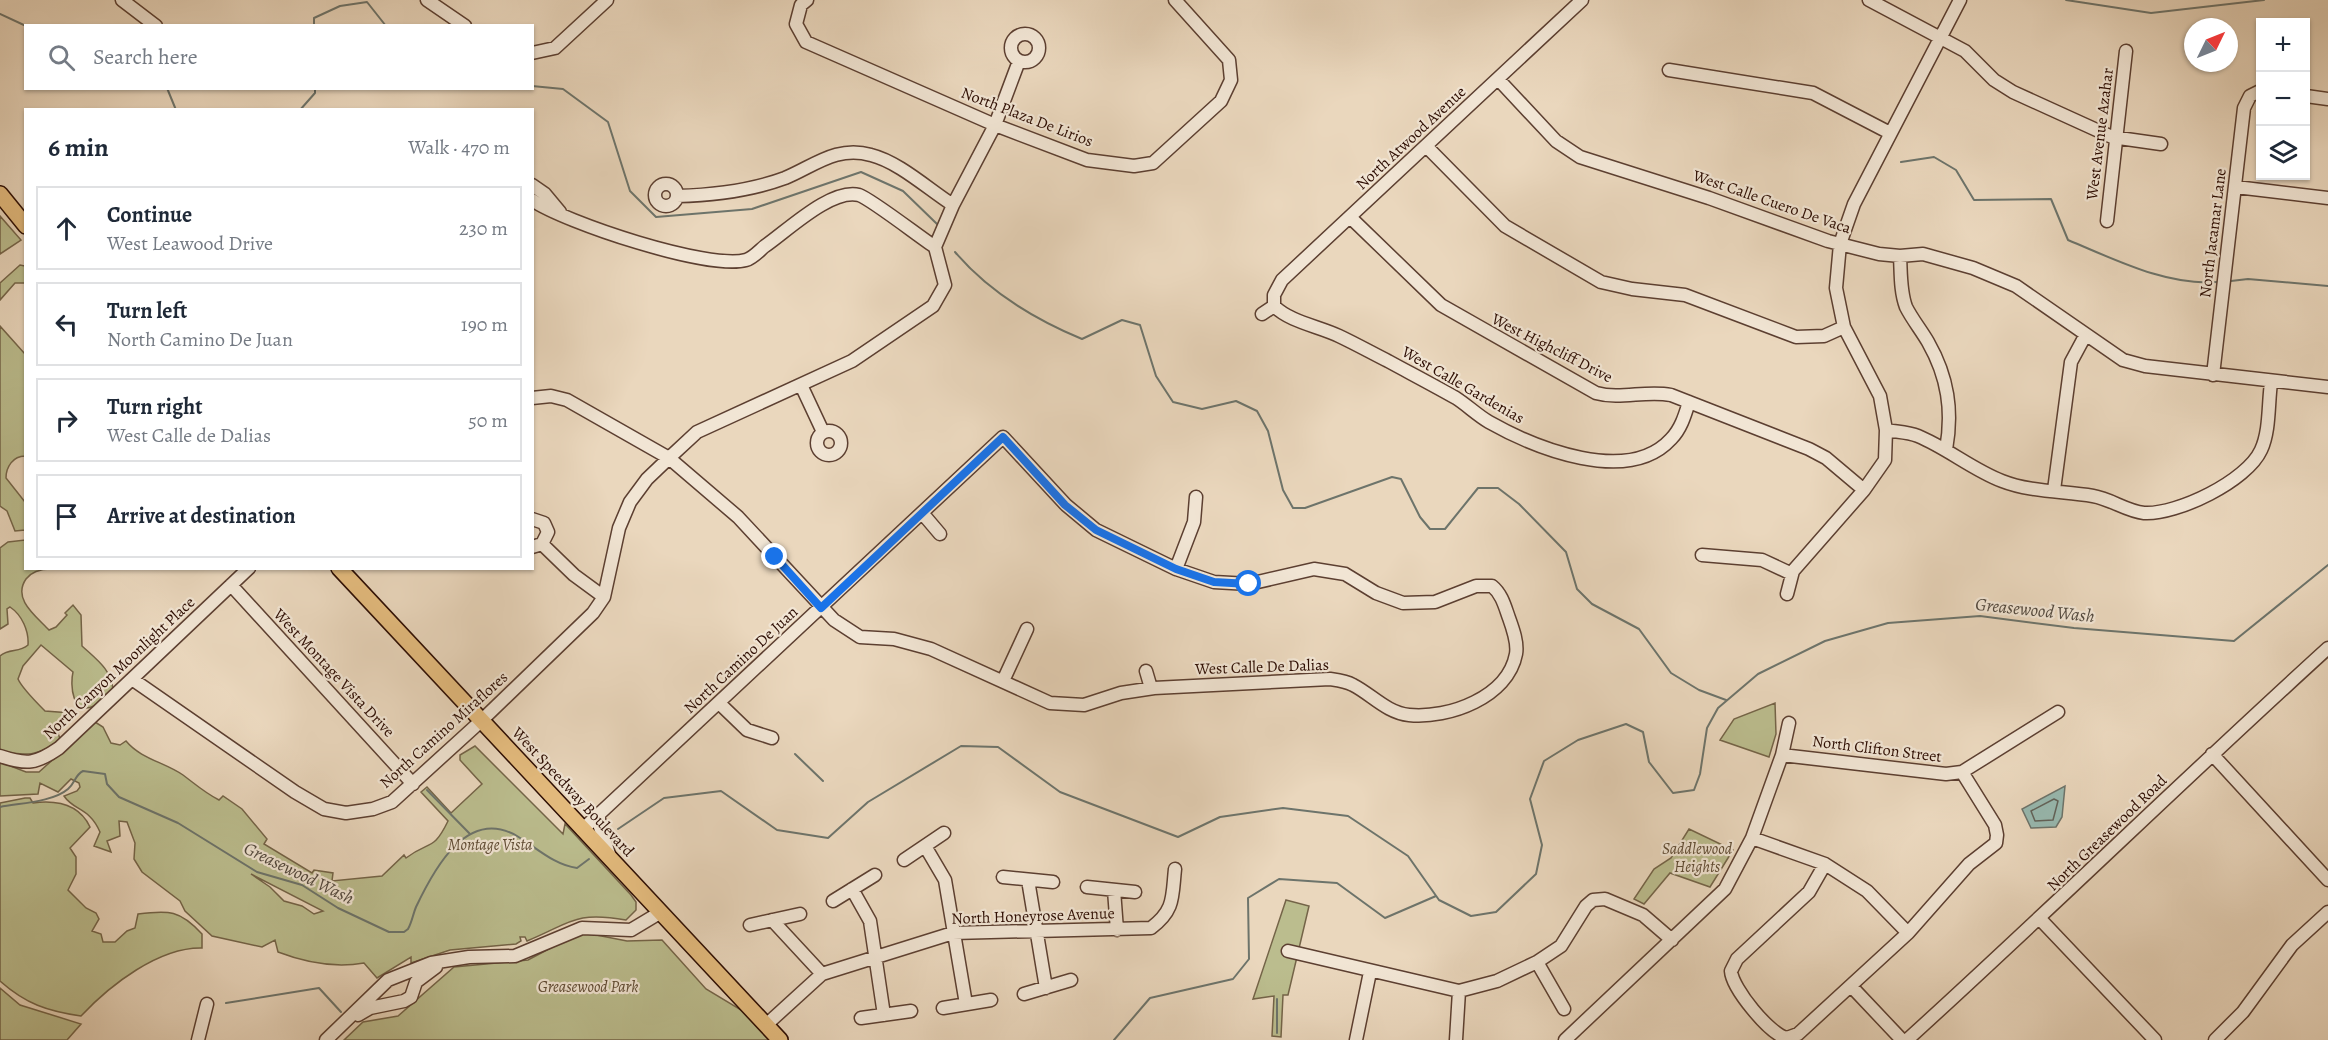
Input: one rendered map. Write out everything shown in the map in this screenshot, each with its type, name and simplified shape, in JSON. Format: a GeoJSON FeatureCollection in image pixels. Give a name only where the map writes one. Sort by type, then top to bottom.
{"type":"FeatureCollection","features":[{"type":"Feature","properties":{"kind":"main road"},"geometry":{"type":"LineString","coordinates":[[0,194],[24,224]]}},
{"type":"Feature","properties":{"kind":"main road","name":"West Speedway Boulevard"},"geometry":{"type":"LineString","coordinates":[[341,570],[780,1040]]}},
{"type":"Feature","properties":{"kind":"street"},"geometry":{"type":"LineString","coordinates":[[122,0],[153,24]]}},
{"type":"Feature","properties":{"kind":"street"},"geometry":{"type":"LineString","coordinates":[[427,0],[462,24]]}},
{"type":"Feature","properties":{"kind":"street"},"geometry":{"type":"LineString","coordinates":[[534,53],[555,48],[607,0]]}},
{"type":"Feature","properties":{"kind":"street","name":"North Plaza De Lirios"},"geometry":{"type":"LineString","coordinates":[[807,0],[801,5],[796,24],[806,42],[995,125],[1088,160],[1134,166],[1153,163],[1221,101],[1231,80],[1229,60],[1175,0]]}},
{"type":"Feature","properties":{"kind":"street","name":"North Atwood Avenue"},"geometry":{"type":"LineString","coordinates":[[1274,306],[1274,295],[1282,280],[1582,0]]}},
{"type":"Feature","properties":{"kind":"street"},"geometry":{"type":"LineString","coordinates":[[1869,0],[1965,51],[1994,80],[2013,92],[2115,137],[2161,144]]}},
{"type":"Feature","properties":{"kind":"street"},"geometry":{"type":"LineString","coordinates":[[1787,594],[1792,574],[1864,490],[1885,460],[1886,430],[1880,396],[1844,327],[1836,288],[1840,244],[1854,204],[1960,0]]}},
{"type":"Feature","properties":{"kind":"street","name":"West Avenue Azahar"},"geometry":{"type":"LineString","coordinates":[[2107,221],[2126,51]]}},
{"type":"Feature","properties":{"kind":"street"},"geometry":{"type":"LineString","coordinates":[[534,201],[584,226],[612,236],[712,260],[747,260],[825,202],[844,195],[860,195],[935,248],[953,205],[995,125],[1019,61]]}},
{"type":"Feature","properties":{"kind":"street"},"geometry":{"type":"LineString","coordinates":[[1669,70],[1813,93],[1890,134]]}},
{"type":"Feature","properties":{"kind":"street","name":"West Calle Cuero De Vaca"},"geometry":{"type":"LineString","coordinates":[[1498,79],[1556,141],[1580,157],[1840,244],[1900,256],[1923,254],[1973,268],[2016,286],[2085,336],[2123,360],[2145,366],[2213,375],[2328,387]]}},
{"type":"Feature","properties":{"kind":"street","name":"North Jacamar Lane"},"geometry":{"type":"LineString","coordinates":[[2213,375],[2244,108],[2255,93]]}},
{"type":"Feature","properties":{"kind":"street"},"geometry":{"type":"LineString","coordinates":[[2310,97],[2328,99]]}},
{"type":"Feature","properties":{"kind":"street"},"geometry":{"type":"LineString","coordinates":[[1426,146],[1499,222],[1601,282],[1632,289],[1685,296],[1796,337],[1824,336],[1844,327]]}},
{"type":"Feature","properties":{"kind":"street"},"geometry":{"type":"LineString","coordinates":[[677,196],[718,195],[786,177],[818,160],[842,153],[870,154],[897,165],[953,205]]}},
{"type":"Feature","properties":{"kind":"street"},"geometry":{"type":"LineString","coordinates":[[534,186],[545,194],[561,213]]}},
{"type":"Feature","properties":{"kind":"street"},"geometry":{"type":"LineString","coordinates":[[2236,188],[2328,198]]}},
{"type":"Feature","properties":{"kind":"street","name":"West Highcliff Drive"},"geometry":{"type":"LineString","coordinates":[[1351,218],[1441,306],[1537,361],[1608,396],[1658,393],[1689,402],[1809,449],[1826,458],[1864,490]]}},
{"type":"Feature","properties":{"kind":"street","name":"North Camino Miraflores"},"geometry":{"type":"LineString","coordinates":[[132,680],[295,792],[324,809],[346,813],[373,809],[392,802],[481,721],[593,613],[604,597],[619,528],[630,502],[647,479],[697,432],[852,361],[933,306],[945,285],[935,248]]}},
{"type":"Feature","properties":{"kind":"street"},"geometry":{"type":"LineString","coordinates":[[1900,256],[1901,285],[1906,306],[1927,341],[1946,382],[1950,406],[1946,450]]}},
{"type":"Feature","properties":{"kind":"street"},"geometry":{"type":"LineString","coordinates":[[1262,314],[1274,306]]}},
{"type":"Feature","properties":{"kind":"street","name":"West Calle Gardenias"},"geometry":{"type":"LineString","coordinates":[[1274,306],[1288,316],[1339,336],[1458,399],[1506,431],[1581,459],[1617,462],[1642,457],[1659,449],[1677,431],[1689,402]]}},
{"type":"Feature","properties":{"kind":"street"},"geometry":{"type":"LineString","coordinates":[[2054,490],[2072,362],[2085,336]]}},
{"type":"Feature","properties":{"kind":"street"},"geometry":{"type":"LineString","coordinates":[[1886,430],[1916,435],[2002,481],[2035,489],[2100,497],[2125,508],[2154,513],[2172,509],[2236,479],[2260,452],[2271,382]]}},
{"type":"Feature","properties":{"kind":"street"},"geometry":{"type":"LineString","coordinates":[[801,385],[823,432]]}},
{"type":"Feature","properties":{"kind":"street"},"geometry":{"type":"LineString","coordinates":[[534,398],[551,396],[567,399],[669,458],[738,517],[821,608]]}},
{"type":"Feature","properties":{"kind":"street","name":"North Camino De Juan"},"geometry":{"type":"LineString","coordinates":[[582,830],[1003,437],[1065,505],[1096,530],[1176,569]]}},
{"type":"Feature","properties":{"kind":"street"},"geometry":{"type":"LineString","coordinates":[[1176,569],[1194,522],[1196,497]]}},
{"type":"Feature","properties":{"kind":"street"},"geometry":{"type":"LineString","coordinates":[[923,514],[940,534]]}},
{"type":"Feature","properties":{"kind":"street"},"geometry":{"type":"LineString","coordinates":[[534,520],[540,521],[546,527],[547,536],[537,546],[604,597]]}},
{"type":"Feature","properties":{"kind":"street"},"geometry":{"type":"LineString","coordinates":[[1702,555],[1762,560],[1792,574]]}},
{"type":"Feature","properties":{"kind":"street","name":"West Calle De Dalias"},"geometry":{"type":"LineString","coordinates":[[821,608],[834,620],[860,637],[894,639],[915,644],[1050,703],[1084,705],[1121,693],[1152,688],[1330,679],[1352,684],[1380,704],[1407,716],[1432,715],[1467,705],[1499,687],[1510,672],[1516,653],[1515,633],[1494,583],[1476,586],[1435,602],[1402,603],[1376,594],[1345,574],[1314,569],[1249,584],[1214,582],[1176,569]]}},
{"type":"Feature","properties":{"kind":"street","name":"North Canyon Moonlight Place"},"geometry":{"type":"LineString","coordinates":[[0,756],[23,763],[42,759],[59,748],[247,570]]}},
{"type":"Feature","properties":{"kind":"street","name":"West Montage Vista Drive"},"geometry":{"type":"LineString","coordinates":[[231,585],[413,784]]}},
{"type":"Feature","properties":{"kind":"street"},"geometry":{"type":"LineString","coordinates":[[1003,681],[1027,629]]}},
{"type":"Feature","properties":{"kind":"street","name":"North Greasewood Road"},"geometry":{"type":"LineString","coordinates":[[1907,1040],[2040,920],[2212,754],[2326,655]]}},
{"type":"Feature","properties":{"kind":"street"},"geometry":{"type":"LineString","coordinates":[[1146,671],[1152,688]]}},
{"type":"Feature","properties":{"kind":"street"},"geometry":{"type":"LineString","coordinates":[[719,703],[747,730],[772,738]]}},
{"type":"Feature","properties":{"kind":"street","name":"North Clifton Street"},"geometry":{"type":"LineString","coordinates":[[1782,755],[1946,774],[1962,772],[2058,712]]}},
{"type":"Feature","properties":{"kind":"street"},"geometry":{"type":"LineString","coordinates":[[1565,1040],[1725,889],[1752,838],[1782,755],[1790,723]]}},
{"type":"Feature","properties":{"kind":"street"},"geometry":{"type":"LineString","coordinates":[[2212,754],[2328,880]]}},
{"type":"Feature","properties":{"kind":"street"},"geometry":{"type":"LineString","coordinates":[[1825,864],[1809,892],[1737,959],[1729,970],[1735,985],[1772,1031],[1785,1038],[1798,1034],[1908,933],[1969,864],[1991,849],[1999,838],[1995,825],[1962,772]]}},
{"type":"Feature","properties":{"kind":"street"},"geometry":{"type":"LineString","coordinates":[[599,814],[599,824],[612,860]]}},
{"type":"Feature","properties":{"kind":"street"},"geometry":{"type":"LineString","coordinates":[[904,860],[944,833]]}},
{"type":"Feature","properties":{"kind":"street"},"geometry":{"type":"LineString","coordinates":[[1752,838],[1825,864],[1868,891],[1908,933]]}},
{"type":"Feature","properties":{"kind":"street"},"geometry":{"type":"LineString","coordinates":[[925,846],[945,880],[966,1004]]}},
{"type":"Feature","properties":{"kind":"street","name":"North Honeyrose Avenue"},"geometry":{"type":"LineString","coordinates":[[766,1024],[822,974],[953,933],[1151,928],[1165,918],[1170,909],[1175,869]]}},
{"type":"Feature","properties":{"kind":"street"},"geometry":{"type":"LineString","coordinates":[[833,901],[875,875]]}},
{"type":"Feature","properties":{"kind":"street"},"geometry":{"type":"LineString","coordinates":[[1003,877],[1053,882]]}},
{"type":"Feature","properties":{"kind":"street"},"geometry":{"type":"LineString","coordinates":[[1028,880],[1046,988]]}},
{"type":"Feature","properties":{"kind":"street"},"geometry":{"type":"LineString","coordinates":[[1087,887],[1135,892]]}},
{"type":"Feature","properties":{"kind":"street"},"geometry":{"type":"LineString","coordinates":[[852,889],[870,921],[884,1015]]}},
{"type":"Feature","properties":{"kind":"street"},"geometry":{"type":"LineString","coordinates":[[1114,890],[1117,930]]}},
{"type":"Feature","properties":{"kind":"street"},"geometry":{"type":"LineString","coordinates":[[1288,951],[1459,991],[1497,981],[1537,962],[1561,946],[1594,895],[1643,915],[1671,940]]}},
{"type":"Feature","properties":{"kind":"street"},"geometry":{"type":"LineString","coordinates":[[326,1040],[388,980],[431,963],[453,959],[515,956],[582,928],[631,930],[661,912]]}},
{"type":"Feature","properties":{"kind":"street"},"geometry":{"type":"LineString","coordinates":[[2215,1040],[2243,1012],[2292,945],[2328,912]]}},
{"type":"Feature","properties":{"kind":"street"},"geometry":{"type":"LineString","coordinates":[[750,925],[800,914]]}},
{"type":"Feature","properties":{"kind":"street"},"geometry":{"type":"LineString","coordinates":[[772,920],[822,974]]}},
{"type":"Feature","properties":{"kind":"street"},"geometry":{"type":"LineString","coordinates":[[2040,920],[2156,1040]]}},
{"type":"Feature","properties":{"kind":"street"},"geometry":{"type":"LineString","coordinates":[[344,1023],[370,1008],[397,1003],[411,997],[416,982],[428,971],[453,959]]}},
{"type":"Feature","properties":{"kind":"street"},"geometry":{"type":"LineString","coordinates":[[1537,962],[1564,1009]]}},
{"type":"Feature","properties":{"kind":"street"},"geometry":{"type":"LineString","coordinates":[[1356,1040],[1370,972]]}},
{"type":"Feature","properties":{"kind":"street"},"geometry":{"type":"LineString","coordinates":[[388,980],[388,991],[397,1003]]}},
{"type":"Feature","properties":{"kind":"street"},"geometry":{"type":"LineString","coordinates":[[1024,994],[1071,980]]}},
{"type":"Feature","properties":{"kind":"street"},"geometry":{"type":"LineString","coordinates":[[1851,986],[1902,1040]]}},
{"type":"Feature","properties":{"kind":"street"},"geometry":{"type":"LineString","coordinates":[[1456,1040],[1459,991]]}},
{"type":"Feature","properties":{"kind":"street"},"geometry":{"type":"LineString","coordinates":[[943,1008],[991,1000]]}},
{"type":"Feature","properties":{"kind":"street"},"geometry":{"type":"LineString","coordinates":[[198,1040],[207,1004]]}},
{"type":"Feature","properties":{"kind":"street"},"geometry":{"type":"LineString","coordinates":[[861,1018],[911,1011]]}},
{"type":"Feature","properties":{"kind":"green space"},"geometry":{"type":"Polygon","coordinates":[[[0,216],[21,240],[0,254],[0,216]]]}},
{"type":"Feature","properties":{"kind":"green space"},"geometry":{"type":"Polygon","coordinates":[[[20,265],[24,266],[24,283],[15,283],[0,300],[0,283],[20,265]]]}},
{"type":"Feature","properties":{"kind":"green space"},"geometry":{"type":"Polygon","coordinates":[[[0,326],[24,353],[24,456],[11,463],[6,478],[24,501],[24,530],[15,531],[7,511],[0,506],[0,326]]]}},
{"type":"Feature","properties":{"kind":"green space"},"geometry":{"type":"Polygon","coordinates":[[[24,540],[24,570],[40,570],[31,574],[22,586],[27,607],[49,630],[56,627],[73,605],[81,615],[82,646],[98,660],[106,671],[113,690],[97,705],[81,707],[74,698],[73,672],[41,645],[23,666],[18,679],[45,711],[71,713],[73,716],[58,733],[60,739],[32,754],[0,751],[0,656],[28,645],[26,629],[21,619],[10,607],[7,609],[8,624],[0,629],[0,548],[8,542],[24,540]]]}},
{"type":"Feature","properties":{"kind":"green space"},"geometry":{"type":"Polygon","coordinates":[[[1775,703],[1776,734],[1769,757],[1720,740],[1734,719],[1775,703]]]}},
{"type":"Feature","properties":{"kind":"green space","name":"Montage Vista"},"geometry":{"type":"Polygon","coordinates":[[[95,722],[103,727],[111,743],[120,745],[126,741],[139,752],[183,775],[219,800],[223,796],[242,809],[267,839],[264,844],[312,873],[314,870],[333,873],[332,881],[382,876],[404,855],[406,858],[434,842],[448,821],[421,792],[427,787],[451,813],[482,784],[460,760],[460,755],[475,746],[563,834],[565,824],[567,826],[631,895],[636,902],[636,910],[626,920],[595,917],[574,920],[527,941],[525,937],[520,937],[521,941],[516,944],[450,950],[411,963],[411,957],[377,978],[364,963],[342,965],[320,963],[278,952],[275,940],[262,947],[212,936],[185,911],[180,901],[142,872],[134,859],[135,843],[127,822],[119,821],[120,836],[107,841],[111,852],[94,846],[100,832],[96,824],[64,796],[77,791],[80,787],[79,783],[71,779],[58,792],[40,783],[38,794],[0,796],[0,762],[26,772],[39,772],[95,722]],[[251,874],[270,887],[284,901],[302,906],[314,914],[323,911],[251,874]]]}},
{"type":"Feature","properties":{"kind":"green space"},"geometry":{"type":"Polygon","coordinates":[[[30,798],[33,803],[50,802],[66,805],[80,813],[90,827],[70,848],[76,857],[76,874],[68,890],[86,908],[96,913],[99,919],[92,931],[101,934],[103,942],[115,942],[127,931],[135,928],[138,914],[166,912],[187,920],[202,934],[202,948],[186,949],[152,961],[106,992],[81,1016],[58,1012],[28,1001],[0,981],[0,803],[30,798]]]}},
{"type":"Feature","properties":{"kind":"green space","name":"Saddlewood Heights"},"geometry":{"type":"Polygon","coordinates":[[[1689,829],[1733,850],[1710,887],[1670,873],[1644,904],[1634,899],[1654,869],[1671,858],[1689,829]]]}},
{"type":"Feature","properties":{"kind":"green space"},"geometry":{"type":"Polygon","coordinates":[[[1286,900],[1309,906],[1288,995],[1283,995],[1281,1037],[1272,1036],[1274,996],[1253,999],[1286,900]]]}},
{"type":"Feature","properties":{"kind":"green space","name":"Greasewood Park"},"geometry":{"type":"Polygon","coordinates":[[[581,932],[627,941],[662,940],[706,989],[766,1025],[780,1040],[344,1040],[363,1022],[398,1016],[454,967],[528,960],[581,932]]]}},
{"type":"Feature","properties":{"kind":"green space"},"geometry":{"type":"Polygon","coordinates":[[[0,988],[20,1005],[81,1024],[67,1040],[0,1040],[0,988]]]}},
{"type":"Feature","properties":{"kind":"water"},"geometry":{"type":"Polygon","coordinates":[[[2065,786],[2062,817],[2056,827],[2031,828],[2022,809],[2065,786]]]}},
{"type":"Feature","properties":{"kind":"waterway"},"geometry":{"type":"LineString","coordinates":[[2066,0],[2151,13],[2264,0]]}},
{"type":"Feature","properties":{"kind":"waterway"},"geometry":{"type":"LineString","coordinates":[[314,24],[314,18],[340,6],[367,2],[384,24]]}},
{"type":"Feature","properties":{"kind":"waterway"},"geometry":{"type":"LineString","coordinates":[[0,14],[24,25]]}},
{"type":"Feature","properties":{"kind":"waterway"},"geometry":{"type":"LineString","coordinates":[[534,86],[563,89],[608,122],[630,191],[656,217],[752,209],[861,172],[903,191],[937,224]]}},
{"type":"Feature","properties":{"kind":"waterway"},"geometry":{"type":"LineString","coordinates":[[168,90],[175,108]]}},
{"type":"Feature","properties":{"kind":"waterway"},"geometry":{"type":"LineString","coordinates":[[302,108],[315,90]]}},
{"type":"Feature","properties":{"kind":"waterway"},"geometry":{"type":"LineString","coordinates":[[1901,162],[1934,157],[1956,170],[1974,200],[2051,199],[2068,240],[2141,270],[2179,280],[2217,282]]}},
{"type":"Feature","properties":{"kind":"waterway"},"geometry":{"type":"LineString","coordinates":[[955,252],[982,280],[1013,303],[1047,323],[1082,339],[1122,320],[1140,325],[1156,376],[1173,402],[1202,409],[1236,401],[1257,411],[1268,431],[1283,490],[1293,508],[1305,508],[1392,477],[1401,479],[1420,517],[1430,529],[1445,529],[1478,488],[1498,488],[1519,504],[1566,552],[1577,589],[1592,604],[1639,629],[1671,673],[1699,690],[1726,700]]}},
{"type":"Feature","properties":{"kind":"waterway"},"geometry":{"type":"LineString","coordinates":[[2231,281],[2248,279],[2328,286]]}},
{"type":"Feature","properties":{"kind":"waterway","name":"Greasewood Wash"},"geometry":{"type":"LineString","coordinates":[[618,829],[664,798],[721,791],[777,830],[828,838],[868,802],[961,746],[998,747],[1060,792],[1178,837],[1220,817],[1283,808],[1348,816],[1408,856],[1439,900],[1471,916],[1496,912],[1536,874],[1542,845],[1530,799],[1544,761],[1578,740],[1626,724],[1643,732],[1649,762],[1673,793],[1694,790],[1700,774],[1707,728],[1718,708],[1758,674],[1825,641],[1888,623],[1980,616],[2074,628],[2234,641],[2328,565]]}},
{"type":"Feature","properties":{"kind":"waterway"},"geometry":{"type":"LineString","coordinates":[[795,754],[823,781]]}},
{"type":"Feature","properties":{"kind":"waterway","name":"Greasewood Wash"},"geometry":{"type":"LineString","coordinates":[[0,807],[54,797],[68,789],[83,771],[105,774],[107,784],[119,797],[178,823],[257,872],[302,885],[338,908],[389,932],[404,932],[408,929],[423,892],[443,860],[454,846],[468,836],[483,830],[499,829],[517,836],[553,860],[569,866],[577,868],[589,859]]}},
{"type":"Feature","properties":{"kind":"waterway"},"geometry":{"type":"LineString","coordinates":[[427,790],[470,834]]}},
{"type":"Feature","properties":{"kind":"waterway"},"geometry":{"type":"LineString","coordinates":[[1114,1040],[1150,998],[1233,979],[1249,959],[1248,898],[1279,879],[1337,883],[1385,918],[1436,896]]}},
{"type":"Feature","properties":{"kind":"waterway"},"geometry":{"type":"LineString","coordinates":[[226,1003],[319,988],[341,1012]]}},
{"type":"Feature","properties":{"kind":"waterway"},"geometry":{"type":"LineString","coordinates":[[1277,999],[1277,1033]]}},
{"type":"Feature","properties":{"kind":"route"},"geometry":{"type":"LineString","coordinates":[[775,557],[821,608],[1003,437],[1065,505],[1096,530],[1176,569],[1214,582],[1249,584]]}}]}
